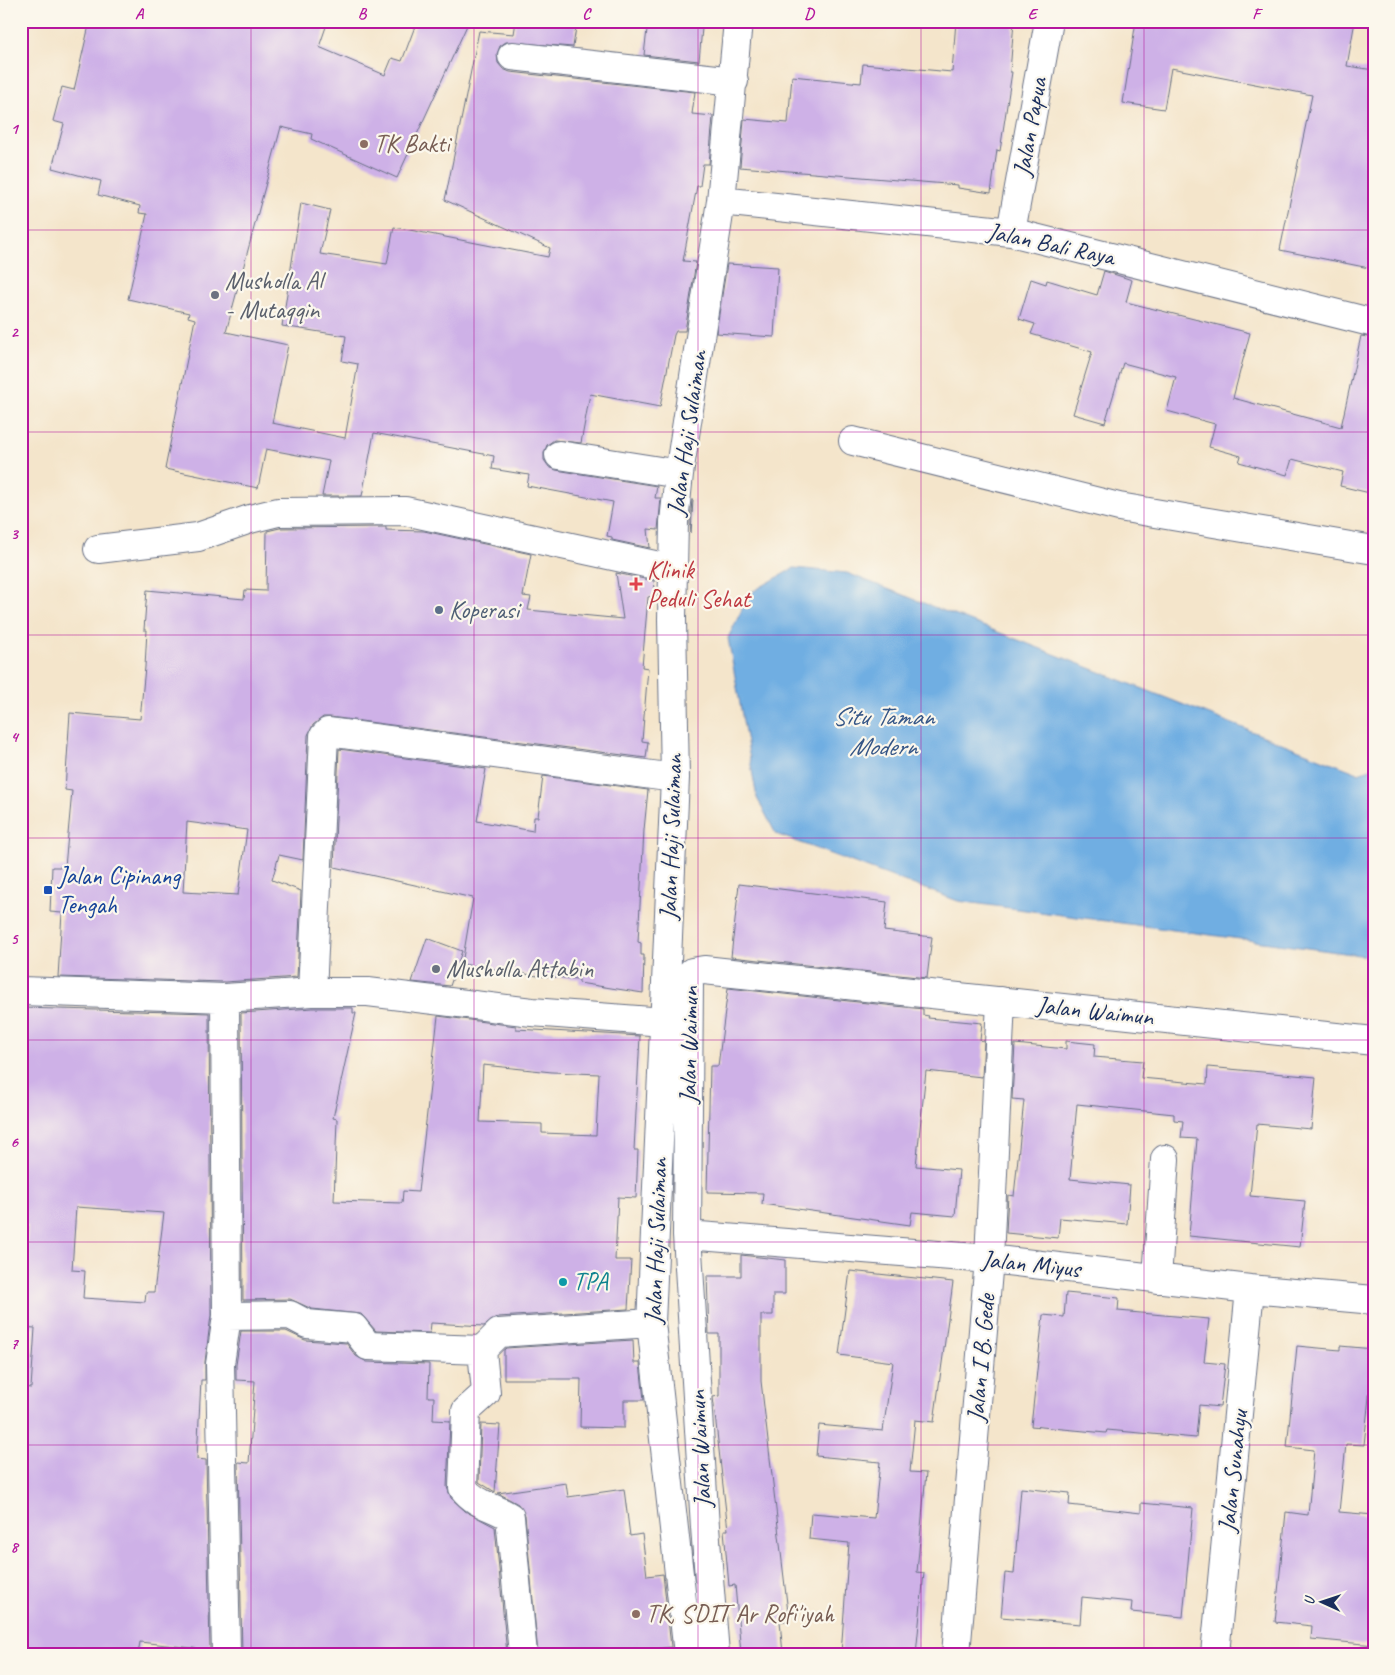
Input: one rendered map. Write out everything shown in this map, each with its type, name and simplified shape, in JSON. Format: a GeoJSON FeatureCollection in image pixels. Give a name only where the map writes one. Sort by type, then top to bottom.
{"type":"FeatureCollection","features":[{"type":"Feature","properties":{"kind":"street","name":"Jalan Haji Sulaiman"},"geometry":{"type":"LineString","coordinates":[[688,1654],[651,1323],[675,778],[673,569],[679,474],[721,201],[734,81],[738,21]]}},
{"type":"Feature","properties":{"kind":"street","name":"Jalan Papua"},"geometry":{"type":"LineString","coordinates":[[1011,232],[1049,21]]}},
{"type":"Feature","properties":{"kind":"street"},"geometry":{"type":"LineString","coordinates":[[512,56],[734,81]]}},
{"type":"Feature","properties":{"kind":"street","name":"Jalan Bali Raya"},"geometry":{"type":"LineString","coordinates":[[721,201],[1011,232],[1374,323]]}},
{"type":"Feature","properties":{"kind":"street"},"geometry":{"type":"LineString","coordinates":[[853,441],[1119,507],[1374,550]]}},
{"type":"Feature","properties":{"kind":"street"},"geometry":{"type":"LineString","coordinates":[[559,455],[679,474]]}},
{"type":"Feature","properties":{"kind":"street"},"geometry":{"type":"LineString","coordinates":[[98,550],[198,537],[250,519],[278,512],[405,511],[673,569]]}},
{"type":"Feature","properties":{"kind":"street"},"geometry":{"type":"LineString","coordinates":[[312,992],[324,736],[328,732],[675,778]]}},
{"type":"Feature","properties":{"kind":"street","name":"Jalan Waimun"},"geometry":{"type":"LineString","coordinates":[[715,1654],[705,1527],[688,1235],[689,980],[692,972],[704,970],[1374,1041]]}},
{"type":"Feature","properties":{"kind":"street"},"geometry":{"type":"LineString","coordinates":[[21,991],[225,998],[312,992],[368,992],[532,1012],[664,1022]]}},
{"type":"Feature","properties":{"kind":"street"},"geometry":{"type":"LineString","coordinates":[[225,998],[227,1316],[220,1364],[226,1654]]}},
{"type":"Feature","properties":{"kind":"street","name":"Jalan I B. Gede"},"geometry":{"type":"LineString","coordinates":[[956,1654],[989,1259],[1001,1001]]}},
{"type":"Feature","properties":{"kind":"street"},"geometry":{"type":"LineString","coordinates":[[1156,1279],[1165,1159]]}},
{"type":"Feature","properties":{"kind":"street","name":"Jalan Miyus"},"geometry":{"type":"LineString","coordinates":[[688,1235],[989,1259],[1156,1279],[1374,1300]]}},
{"type":"Feature","properties":{"kind":"street","name":"Jalan Sunahyu"},"geometry":{"type":"LineString","coordinates":[[1215,1654],[1250,1289]]}},
{"type":"Feature","properties":{"kind":"street"},"geometry":{"type":"LineString","coordinates":[[227,1316],[290,1315],[307,1324],[354,1328],[368,1346],[482,1350],[499,1334],[651,1323]]}},
{"type":"Feature","properties":{"kind":"street"},"geometry":{"type":"LineString","coordinates":[[482,1350],[486,1393],[466,1411],[463,1488],[471,1498],[483,1506],[498,1509],[510,1517],[524,1654]]}},
{"type":"Feature","properties":{"kind":"water","name":"Situ Taman Modern"},"geometry":{"type":"Polygon","coordinates":[[[794,568],[847,573],[1358,773],[1374,768],[1374,957],[958,901],[776,834],[757,798],[728,638],[750,593],[794,568]]]}},
{"type":"Feature","properties":{"kind":"building"},"geometry":{"type":"Polygon","coordinates":[[[90,21],[328,21],[319,47],[385,75],[392,58],[402,61],[417,21],[469,21],[397,178],[311,139],[312,134],[281,127],[226,332],[288,345],[272,423],[345,438],[358,364],[342,361],[346,336],[282,326],[301,203],[330,210],[320,254],[387,264],[394,227],[548,257],[550,248],[445,200],[479,31],[514,34],[516,21],[577,21],[573,47],[506,42],[500,46],[497,54],[498,63],[503,69],[510,72],[695,92],[692,114],[713,116],[709,164],[703,164],[700,186],[697,186],[683,261],[696,262],[685,331],[676,331],[674,335],[660,407],[590,394],[581,443],[554,440],[547,445],[544,453],[544,460],[549,467],[556,470],[657,486],[655,498],[661,498],[658,530],[648,529],[650,548],[612,540],[612,537],[607,536],[613,502],[527,486],[529,475],[492,469],[494,456],[374,433],[362,496],[322,496],[329,461],[266,449],[258,488],[165,469],[195,319],[188,317],[189,313],[128,299],[147,214],[139,213],[140,206],[98,195],[101,181],[52,168],[64,124],[53,121],[62,87],[74,90],[90,21]]]}},
{"type":"Feature","properties":{"kind":"building"},"geometry":{"type":"Polygon","coordinates":[[[648,21],[692,21],[692,27],[702,28],[699,61],[644,55],[648,21]]]}},
{"type":"Feature","properties":{"kind":"building"},"geometry":{"type":"Polygon","coordinates":[[[956,21],[1014,21],[1010,72],[1012,72],[1000,151],[997,150],[991,193],[958,188],[958,185],[740,167],[744,119],[788,123],[792,76],[861,83],[863,64],[952,72],[956,21]]]}},
{"type":"Feature","properties":{"kind":"building"},"geometry":{"type":"Polygon","coordinates":[[[1136,21],[1355,21],[1347,66],[1374,70],[1374,269],[1280,250],[1312,95],[1171,68],[1164,109],[1123,103],[1136,21]]]}},
{"type":"Feature","properties":{"kind":"building"},"geometry":{"type":"Polygon","coordinates":[[[727,264],[778,267],[774,337],[716,333],[727,264]]]}},
{"type":"Feature","properties":{"kind":"building"},"geometry":{"type":"Polygon","coordinates":[[[1104,271],[1132,280],[1126,302],[1250,333],[1233,398],[1341,427],[1361,336],[1374,338],[1374,494],[1340,486],[1343,472],[1292,459],[1287,475],[1239,462],[1241,456],[1209,447],[1215,424],[1167,411],[1176,377],[1123,363],[1105,423],[1073,414],[1092,352],[1031,334],[1035,324],[1019,319],[1031,279],[1046,284],[1047,280],[1097,295],[1104,271]]]}},
{"type":"Feature","properties":{"kind":"building"},"geometry":{"type":"Polygon","coordinates":[[[693,500],[691,533],[690,523],[693,500]]]}},
{"type":"Feature","properties":{"kind":"building"},"geometry":{"type":"Polygon","coordinates":[[[386,527],[386,530],[424,531],[531,554],[523,596],[531,597],[528,610],[623,619],[616,573],[654,581],[656,596],[648,597],[642,667],[648,668],[642,741],[648,742],[646,758],[323,717],[313,725],[308,735],[303,860],[279,855],[272,880],[301,891],[297,977],[225,982],[58,977],[62,913],[50,912],[52,867],[65,867],[72,791],[65,790],[70,713],[140,719],[145,667],[147,630],[144,630],[147,590],[244,599],[245,590],[266,591],[267,531],[280,528],[386,527]],[[187,822],[183,892],[238,895],[247,830],[187,822]]]}},
{"type":"Feature","properties":{"kind":"building"},"geometry":{"type":"Polygon","coordinates":[[[339,749],[486,769],[477,821],[533,831],[534,817],[538,817],[543,776],[648,790],[638,942],[641,943],[641,955],[644,955],[643,993],[579,983],[579,979],[538,976],[462,964],[473,898],[334,867],[339,749]]]}},
{"type":"Feature","properties":{"kind":"building"},"geometry":{"type":"Polygon","coordinates":[[[739,884],[887,902],[884,931],[932,937],[927,978],[731,957],[739,884]]]}},
{"type":"Feature","properties":{"kind":"building","name":"Musholla Attabin"},"geometry":{"type":"Polygon","coordinates":[[[427,938],[462,951],[450,986],[412,982],[427,938]]]}},
{"type":"Feature","properties":{"kind":"building"},"geometry":{"type":"Polygon","coordinates":[[[728,988],[923,1009],[923,1015],[929,1016],[928,1018],[982,1023],[980,1040],[984,1041],[982,1077],[926,1071],[916,1166],[959,1170],[955,1216],[912,1212],[910,1225],[762,1204],[763,1193],[707,1192],[710,1066],[718,1066],[728,988]]]}},
{"type":"Feature","properties":{"kind":"building"},"geometry":{"type":"Polygon","coordinates":[[[21,1008],[209,1013],[211,1315],[205,1362],[205,1380],[201,1380],[197,1459],[206,1460],[210,1650],[140,1642],[138,1654],[21,1654],[21,1387],[31,1388],[35,1328],[22,1327],[28,1226],[21,1225],[21,1008]],[[76,1207],[72,1270],[85,1271],[83,1298],[145,1302],[146,1292],[154,1292],[164,1213],[76,1207]]]}},
{"type":"Feature","properties":{"kind":"building"},"geometry":{"type":"Polygon","coordinates":[[[313,1008],[353,1008],[353,1013],[356,1013],[333,1118],[337,1119],[334,1201],[402,1203],[403,1191],[418,1192],[438,1016],[516,1026],[516,1029],[640,1036],[634,1150],[638,1150],[636,1198],[618,1197],[615,1260],[631,1260],[628,1309],[498,1317],[484,1326],[431,1323],[430,1333],[376,1331],[361,1314],[312,1309],[290,1299],[243,1300],[241,1013],[313,1008]],[[483,1065],[480,1122],[542,1124],[542,1133],[596,1135],[599,1074],[552,1072],[483,1065]]]}},
{"type":"Feature","properties":{"kind":"building"},"geometry":{"type":"Polygon","coordinates":[[[1066,1041],[1095,1044],[1094,1057],[1143,1061],[1141,1078],[1207,1084],[1208,1067],[1316,1077],[1311,1129],[1257,1124],[1250,1196],[1305,1201],[1300,1247],[1189,1236],[1197,1139],[1181,1138],[1183,1121],[1174,1120],[1174,1114],[1077,1104],[1070,1179],[1130,1185],[1127,1224],[1060,1218],[1058,1238],[1006,1233],[1008,1195],[1014,1196],[1024,1100],[1012,1099],[1015,1044],[1066,1049],[1066,1041]]]}},
{"type":"Feature","properties":{"kind":"building"},"geometry":{"type":"Polygon","coordinates":[[[741,1255],[785,1260],[785,1294],[773,1294],[773,1315],[761,1315],[761,1381],[789,1621],[780,1621],[783,1654],[741,1654],[735,1585],[729,1586],[724,1530],[728,1530],[713,1397],[719,1396],[719,1334],[709,1334],[707,1276],[741,1276],[741,1255]]]}},
{"type":"Feature","properties":{"kind":"building"},"geometry":{"type":"Polygon","coordinates":[[[850,1271],[953,1282],[934,1422],[915,1420],[910,1472],[926,1473],[917,1572],[924,1573],[916,1654],[841,1654],[849,1543],[809,1539],[811,1513],[874,1518],[880,1462],[816,1456],[819,1425],[883,1431],[893,1362],[839,1355],[850,1271]]]}},
{"type":"Feature","properties":{"kind":"building"},"geometry":{"type":"Polygon","coordinates":[[[1066,1293],[1119,1298],[1118,1311],[1209,1319],[1204,1362],[1225,1364],[1220,1407],[1199,1405],[1196,1438],[1107,1430],[1106,1433],[1031,1426],[1043,1315],[1064,1317],[1066,1293]]]}},
{"type":"Feature","properties":{"kind":"building"},"geometry":{"type":"Polygon","coordinates":[[[241,1331],[286,1331],[305,1340],[346,1343],[356,1356],[367,1362],[429,1364],[428,1397],[434,1397],[433,1420],[450,1421],[447,1487],[451,1498],[465,1511],[495,1527],[507,1654],[430,1651],[430,1654],[377,1651],[377,1654],[242,1653],[238,1462],[249,1463],[255,1381],[236,1380],[236,1365],[241,1331]]]}},
{"type":"Feature","properties":{"kind":"building"},"geometry":{"type":"Polygon","coordinates":[[[633,1340],[634,1363],[640,1363],[644,1400],[624,1400],[624,1428],[580,1427],[581,1379],[504,1379],[504,1350],[506,1348],[633,1340]]]}},
{"type":"Feature","properties":{"kind":"building"},"geometry":{"type":"Polygon","coordinates":[[[1297,1346],[1340,1350],[1340,1346],[1374,1349],[1364,1445],[1346,1444],[1339,1512],[1374,1515],[1374,1645],[1311,1639],[1312,1626],[1275,1622],[1286,1512],[1308,1515],[1314,1450],[1287,1447],[1297,1346]]]}},
{"type":"Feature","properties":{"kind":"building"},"geometry":{"type":"Polygon","coordinates":[[[481,1424],[500,1425],[495,1492],[479,1482],[481,1424]]]}},
{"type":"Feature","properties":{"kind":"building"},"geometry":{"type":"Polygon","coordinates":[[[566,1483],[568,1497],[624,1489],[630,1536],[642,1534],[647,1576],[663,1574],[671,1647],[614,1654],[538,1654],[525,1515],[518,1504],[498,1493],[566,1483]]]}},
{"type":"Feature","properties":{"kind":"building"},"geometry":{"type":"Polygon","coordinates":[[[1021,1488],[1070,1493],[1069,1505],[1141,1513],[1141,1503],[1193,1508],[1183,1617],[1131,1612],[1132,1602],[1082,1597],[1080,1624],[1001,1617],[1005,1573],[1014,1574],[1021,1488]]]}},
{"type":"Feature","properties":{"kind":"place","name":"TK Bakti"},"geometry":{"type":"Point","coordinates":[364,144]}},
{"type":"Feature","properties":{"kind":"place","name":"Musholla Al - Mutaqqin"},"geometry":{"type":"Point","coordinates":[215,295]}},
{"type":"Feature","properties":{"kind":"place","name":"Klinik Peduli Sehat"},"geometry":{"type":"Point","coordinates":[636,584]}},
{"type":"Feature","properties":{"kind":"place","name":"Koperasi"},"geometry":{"type":"Point","coordinates":[439,610]}},
{"type":"Feature","properties":{"kind":"place","name":"Jalan Cipinang Tengah"},"geometry":{"type":"Point","coordinates":[48,890]}},
{"type":"Feature","properties":{"kind":"place","name":"Musholla Attabin"},"geometry":{"type":"Point","coordinates":[436,969]}},
{"type":"Feature","properties":{"kind":"place","name":"TPA"},"geometry":{"type":"Point","coordinates":[563,1282]}},
{"type":"Feature","properties":{"kind":"place","name":"TK, SDIT Ar Rofi'iyah"},"geometry":{"type":"Point","coordinates":[636,1614]}}]}
